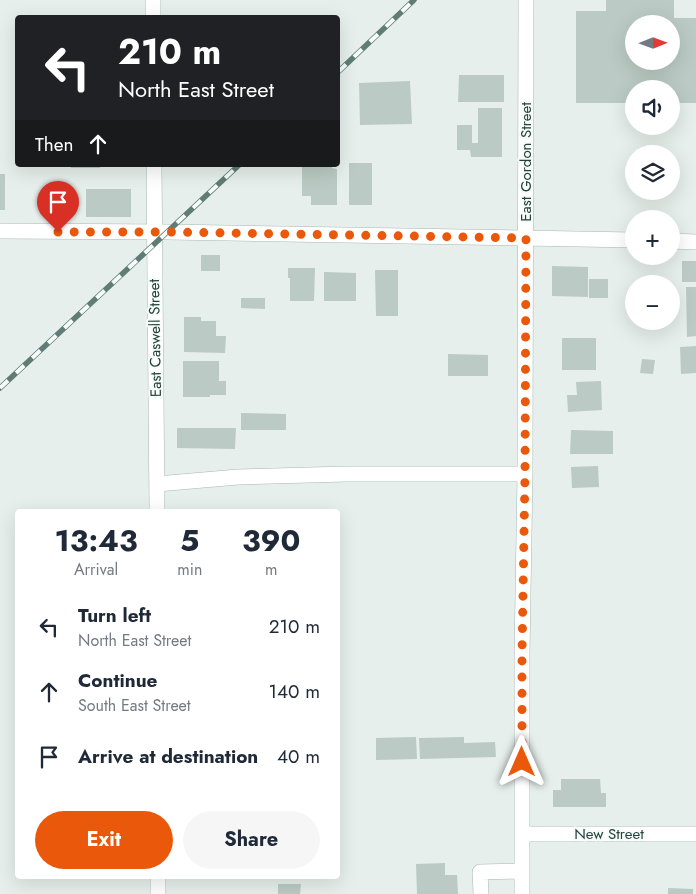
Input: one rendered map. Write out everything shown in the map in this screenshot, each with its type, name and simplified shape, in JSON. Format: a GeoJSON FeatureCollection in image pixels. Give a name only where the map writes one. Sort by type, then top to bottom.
{"type":"FeatureCollection","features":[{"type":"Feature","properties":{"kind":"street"},"geometry":{"type":"LineString","coordinates":[[153,0],[153,15]]}},
{"type":"Feature","properties":{"kind":"street","name":"East Gordon Street"},"geometry":{"type":"LineString","coordinates":[[522,894],[526,0]]}},
{"type":"Feature","properties":{"kind":"street","name":"East Caswell Street"},"geometry":{"type":"LineString","coordinates":[[154,167],[161,232],[157,509]]}},
{"type":"Feature","properties":{"kind":"street"},"geometry":{"type":"LineString","coordinates":[[0,231],[625,240]]}},
{"type":"Feature","properties":{"kind":"street"},"geometry":{"type":"LineString","coordinates":[[680,241],[696,242]]}},
{"type":"Feature","properties":{"kind":"street"},"geometry":{"type":"LineString","coordinates":[[156,484],[238,477],[346,474],[525,474]]}},
{"type":"Feature","properties":{"kind":"street","name":"New Street"},"geometry":{"type":"LineString","coordinates":[[522,834],[696,834]]}},
{"type":"Feature","properties":{"kind":"street"},"geometry":{"type":"LineString","coordinates":[[481,894],[480,872],[522,871]]}},
{"type":"Feature","properties":{"kind":"street"},"geometry":{"type":"LineString","coordinates":[[158,879],[158,894]]}},
{"type":"Feature","properties":{"kind":"building"},"geometry":{"type":"Polygon","coordinates":[[[606,0],[674,0],[674,15],[625,15],[625,70],[680,70],[680,18],[696,18],[696,103],[680,103],[680,80],[625,80],[625,103],[576,103],[576,11],[606,11],[606,0]]]}},
{"type":"Feature","properties":{"kind":"building"},"geometry":{"type":"Polygon","coordinates":[[[459,75],[504,75],[504,102],[458,102],[459,75]]]}},
{"type":"Feature","properties":{"kind":"building"},"geometry":{"type":"Polygon","coordinates":[[[410,81],[412,124],[360,125],[359,83],[410,81]]]}},
{"type":"Feature","properties":{"kind":"building"},"geometry":{"type":"Polygon","coordinates":[[[478,108],[502,108],[502,157],[471,157],[470,150],[457,150],[457,125],[472,125],[472,143],[478,143],[478,108]]]}},
{"type":"Feature","properties":{"kind":"building"},"geometry":{"type":"Polygon","coordinates":[[[349,163],[372,163],[372,205],[349,205],[349,163]]]}},
{"type":"Feature","properties":{"kind":"building"},"geometry":{"type":"Polygon","coordinates":[[[71,167],[100,167],[100,168],[71,167]]]}},
{"type":"Feature","properties":{"kind":"building"},"geometry":{"type":"Polygon","coordinates":[[[302,167],[332,167],[337,169],[337,205],[311,205],[311,196],[302,196],[302,167]]]}},
{"type":"Feature","properties":{"kind":"building"},"geometry":{"type":"Polygon","coordinates":[[[0,174],[5,174],[5,210],[0,210],[0,174]]]}},
{"type":"Feature","properties":{"kind":"building"},"geometry":{"type":"Polygon","coordinates":[[[86,189],[131,189],[131,217],[86,217],[86,189]]]}},
{"type":"Feature","properties":{"kind":"building"},"geometry":{"type":"Polygon","coordinates":[[[201,255],[220,255],[220,271],[201,271],[201,255]]]}},
{"type":"Feature","properties":{"kind":"building"},"geometry":{"type":"Polygon","coordinates":[[[682,261],[696,261],[696,282],[682,282],[682,261]]]}},
{"type":"Feature","properties":{"kind":"building"},"geometry":{"type":"Polygon","coordinates":[[[552,266],[588,267],[588,297],[552,296],[552,266]]]}},
{"type":"Feature","properties":{"kind":"building"},"geometry":{"type":"Polygon","coordinates":[[[288,268],[315,268],[314,301],[290,301],[288,268]]]}},
{"type":"Feature","properties":{"kind":"building"},"geometry":{"type":"Polygon","coordinates":[[[375,270],[398,270],[398,316],[376,316],[375,270]]]}},
{"type":"Feature","properties":{"kind":"building"},"geometry":{"type":"Polygon","coordinates":[[[324,272],[356,273],[356,301],[324,301],[324,272]]]}},
{"type":"Feature","properties":{"kind":"building"},"geometry":{"type":"Polygon","coordinates":[[[589,279],[608,279],[608,298],[589,298],[589,279]]]}},
{"type":"Feature","properties":{"kind":"building"},"geometry":{"type":"Polygon","coordinates":[[[686,287],[696,287],[696,336],[687,337],[686,287]]]}},
{"type":"Feature","properties":{"kind":"building"},"geometry":{"type":"Polygon","coordinates":[[[241,298],[265,298],[265,309],[241,308],[241,298]]]}},
{"type":"Feature","properties":{"kind":"building"},"geometry":{"type":"Polygon","coordinates":[[[184,317],[201,317],[201,321],[216,321],[216,336],[226,336],[225,353],[184,352],[184,317]]]}},
{"type":"Feature","properties":{"kind":"building"},"geometry":{"type":"Polygon","coordinates":[[[562,338],[596,338],[596,370],[562,370],[562,338]]]}},
{"type":"Feature","properties":{"kind":"building"},"geometry":{"type":"Polygon","coordinates":[[[696,346],[696,373],[681,374],[680,347],[696,346]]]}},
{"type":"Feature","properties":{"kind":"building"},"geometry":{"type":"Polygon","coordinates":[[[448,354],[488,355],[488,376],[448,376],[448,354]]]}},
{"type":"Feature","properties":{"kind":"building"},"geometry":{"type":"Polygon","coordinates":[[[642,359],[655,360],[653,374],[640,373],[642,359]]]}},
{"type":"Feature","properties":{"kind":"building"},"geometry":{"type":"Polygon","coordinates":[[[183,361],[219,361],[219,381],[226,381],[226,395],[183,397],[183,361]]]}},
{"type":"Feature","properties":{"kind":"building"},"geometry":{"type":"Polygon","coordinates":[[[601,381],[602,410],[568,412],[567,395],[577,395],[576,382],[601,381]]]}},
{"type":"Feature","properties":{"kind":"building"},"geometry":{"type":"Polygon","coordinates":[[[241,413],[286,414],[286,430],[241,430],[241,413]]]}},
{"type":"Feature","properties":{"kind":"building"},"geometry":{"type":"Polygon","coordinates":[[[177,428],[236,428],[235,449],[177,448],[177,428]]]}},
{"type":"Feature","properties":{"kind":"building"},"geometry":{"type":"Polygon","coordinates":[[[571,430],[613,431],[613,454],[570,454],[571,430]]]}},
{"type":"Feature","properties":{"kind":"building"},"geometry":{"type":"Polygon","coordinates":[[[598,466],[599,487],[572,488],[571,467],[598,466]]]}},
{"type":"Feature","properties":{"kind":"building"},"geometry":{"type":"Polygon","coordinates":[[[416,737],[417,759],[376,760],[376,738],[416,737]]]}},
{"type":"Feature","properties":{"kind":"building"},"geometry":{"type":"Polygon","coordinates":[[[464,737],[464,743],[495,742],[496,757],[420,759],[419,738],[464,737]]]}},
{"type":"Feature","properties":{"kind":"building"},"geometry":{"type":"Polygon","coordinates":[[[561,779],[600,779],[601,793],[606,793],[606,807],[553,807],[553,790],[561,790],[561,779]]]}},
{"type":"Feature","properties":{"kind":"building"},"geometry":{"type":"Polygon","coordinates":[[[445,863],[445,875],[457,875],[458,894],[417,894],[416,864],[445,863]]]}},
{"type":"Feature","properties":{"kind":"building"},"geometry":{"type":"Polygon","coordinates":[[[278,884],[301,884],[300,894],[278,894],[278,884]]]}},
{"type":"Feature","properties":{"kind":"building"},"geometry":{"type":"Polygon","coordinates":[[[668,888],[693,889],[693,894],[668,894],[668,888]]]}},
{"type":"Feature","properties":{"kind":"railway"},"geometry":{"type":"LineString","coordinates":[[340,70],[414,0]]}},
{"type":"Feature","properties":{"kind":"railway"},"geometry":{"type":"LineString","coordinates":[[0,388],[237,167]]}},
{"type":"Feature","properties":{"kind":"route"},"geometry":{"type":"LineString","coordinates":[[58,232],[526,238],[522,762]]}}]}
